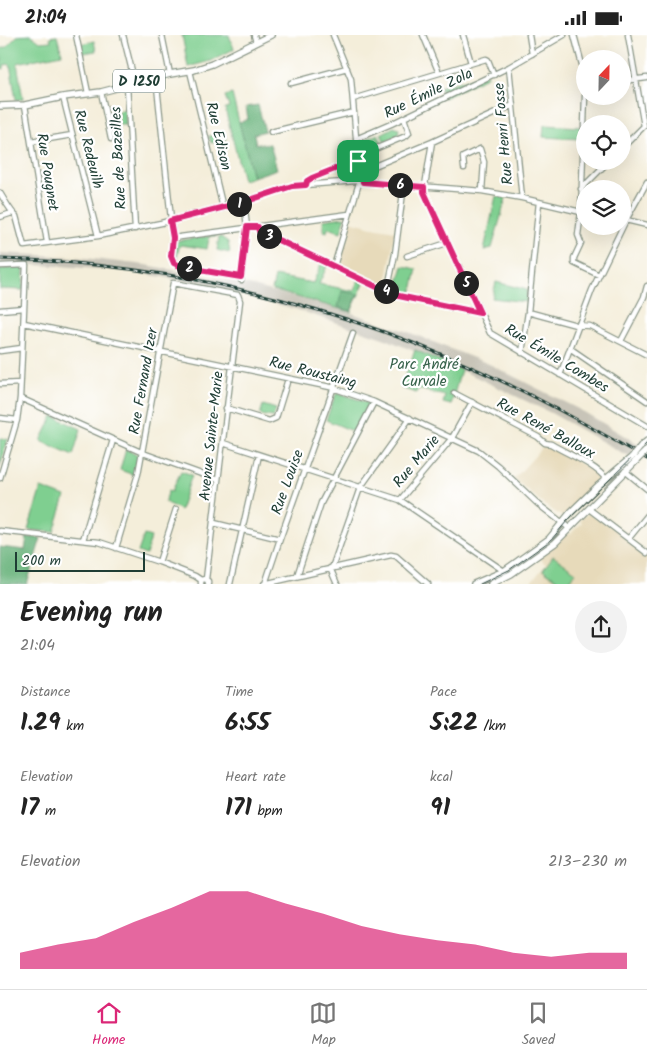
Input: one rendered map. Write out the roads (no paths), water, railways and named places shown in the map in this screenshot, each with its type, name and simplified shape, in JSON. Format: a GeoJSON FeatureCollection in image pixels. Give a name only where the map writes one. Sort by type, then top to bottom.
{"type":"FeatureCollection","features":[{"type":"Feature","properties":{"kind":"main road","name":"D 1250"},"geometry":{"type":"LineString","coordinates":[[0,106],[25,105],[101,92],[156,77],[190,71],[212,64],[255,38],[271,35]]}},
{"type":"Feature","properties":{"kind":"main road"},"geometry":{"type":"LineString","coordinates":[[491,584],[511,574],[555,543],[589,509],[623,469],[645,449],[647,441]]}},
{"type":"Feature","properties":{"kind":"main road"},"geometry":{"type":"LineString","coordinates":[[474,584],[504,571],[550,539],[578,505],[606,479],[623,469]]}},
{"type":"Feature","properties":{"kind":"street"},"geometry":{"type":"LineString","coordinates":[[76,35],[88,93]]}},
{"type":"Feature","properties":{"kind":"street"},"geometry":{"type":"LineString","coordinates":[[122,35],[134,83]]}},
{"type":"Feature","properties":{"kind":"street"},"geometry":{"type":"LineString","coordinates":[[162,35],[170,74]]}},
{"type":"Feature","properties":{"kind":"street"},"geometry":{"type":"LineString","coordinates":[[333,35],[351,79],[361,181],[334,266]]}},
{"type":"Feature","properties":{"kind":"street"},"geometry":{"type":"LineString","coordinates":[[423,35],[439,73]]}},
{"type":"Feature","properties":{"kind":"street"},"geometry":{"type":"LineString","coordinates":[[463,35],[471,63]]}},
{"type":"Feature","properties":{"kind":"street"},"geometry":{"type":"LineString","coordinates":[[529,35],[532,53]]}},
{"type":"Feature","properties":{"kind":"street","name":"Rue Émile Zola"},"geometry":{"type":"LineString","coordinates":[[356,139],[494,75],[564,35]]}},
{"type":"Feature","properties":{"kind":"street"},"geometry":{"type":"LineString","coordinates":[[574,35],[578,50]]}},
{"type":"Feature","properties":{"kind":"street"},"geometry":{"type":"LineString","coordinates":[[628,35],[644,126],[631,139]]}},
{"type":"Feature","properties":{"kind":"street"},"geometry":{"type":"LineString","coordinates":[[353,99],[487,59],[494,75]]}},
{"type":"Feature","properties":{"kind":"street","name":"Rue Henri Fosse"},"geometry":{"type":"LineString","coordinates":[[509,67],[522,198]]}},
{"type":"Feature","properties":{"kind":"street"},"geometry":{"type":"LineString","coordinates":[[291,83],[347,68]]}},
{"type":"Feature","properties":{"kind":"street","name":"Rue Edison"},"geometry":{"type":"LineString","coordinates":[[190,71],[223,208]]}},
{"type":"Feature","properties":{"kind":"street"},"geometry":{"type":"LineString","coordinates":[[156,77],[173,238],[171,256],[176,265],[241,279],[247,227],[244,202]]}},
{"type":"Feature","properties":{"kind":"street"},"geometry":{"type":"LineString","coordinates":[[631,80],[647,78]]}},
{"type":"Feature","properties":{"kind":"street","name":"Rue de Bazeilles"},"geometry":{"type":"LineString","coordinates":[[127,85],[135,229]]}},
{"type":"Feature","properties":{"kind":"street"},"geometry":{"type":"LineString","coordinates":[[101,92],[111,139]]}},
{"type":"Feature","properties":{"kind":"street","name":"Rue Redeuilh"},"geometry":{"type":"LineString","coordinates":[[63,97],[98,236]]}},
{"type":"Feature","properties":{"kind":"street","name":"Rue Pougnet"},"geometry":{"type":"LineString","coordinates":[[25,105],[47,242]]}},
{"type":"Feature","properties":{"kind":"street"},"geometry":{"type":"LineString","coordinates":[[360,172],[432,143],[513,105]]}},
{"type":"Feature","properties":{"kind":"street"},"geometry":{"type":"LineString","coordinates":[[581,180],[585,105]]}},
{"type":"Feature","properties":{"kind":"street"},"geometry":{"type":"LineString","coordinates":[[271,132],[354,112]]}},
{"type":"Feature","properties":{"kind":"street"},"geometry":{"type":"LineString","coordinates":[[306,185],[307,181],[312,178],[406,136],[409,130],[404,118]]}},
{"type":"Feature","properties":{"kind":"street"},"geometry":{"type":"LineString","coordinates":[[31,142],[72,135]]}},
{"type":"Feature","properties":{"kind":"street"},"geometry":{"type":"LineString","coordinates":[[424,187],[432,143]]}},
{"type":"Feature","properties":{"kind":"street"},"geometry":{"type":"LineString","coordinates":[[464,168],[463,157],[480,149],[484,163],[482,191]]}},
{"type":"Feature","properties":{"kind":"street"},"geometry":{"type":"LineString","coordinates":[[590,180],[600,170]]}},
{"type":"Feature","properties":{"kind":"street"},"geometry":{"type":"LineString","coordinates":[[0,193],[12,213],[16,216],[24,246],[135,229],[223,208],[292,186],[361,181],[482,191],[576,210]]}},
{"type":"Feature","properties":{"kind":"street"},"geometry":{"type":"LineString","coordinates":[[631,208],[647,182]]}},
{"type":"Feature","properties":{"kind":"street"},"geometry":{"type":"LineString","coordinates":[[387,292],[395,254],[404,185]]}},
{"type":"Feature","properties":{"kind":"street","name":"Rue Émile Combes"},"geometry":{"type":"LineString","coordinates":[[424,187],[424,192],[447,243],[490,333],[647,426]]}},
{"type":"Feature","properties":{"kind":"street"},"geometry":{"type":"LineString","coordinates":[[522,353],[540,202]]}},
{"type":"Feature","properties":{"kind":"street"},"geometry":{"type":"LineString","coordinates":[[0,217],[12,213]]}},
{"type":"Feature","properties":{"kind":"street"},"geometry":{"type":"LineString","coordinates":[[173,238],[349,214]]}},
{"type":"Feature","properties":{"kind":"street"},"geometry":{"type":"LineString","coordinates":[[631,221],[647,225]]}},
{"type":"Feature","properties":{"kind":"street"},"geometry":{"type":"LineString","coordinates":[[258,227],[259,231],[394,295],[480,313]]}},
{"type":"Feature","properties":{"kind":"street"},"geometry":{"type":"LineString","coordinates":[[578,235],[580,243],[574,263],[600,275]]}},
{"type":"Feature","properties":{"kind":"street"},"geometry":{"type":"LineString","coordinates":[[560,375],[586,306],[617,235]]}},
{"type":"Feature","properties":{"kind":"street"},"geometry":{"type":"LineString","coordinates":[[407,256],[447,243]]}},
{"type":"Feature","properties":{"kind":"street"},"geometry":{"type":"LineString","coordinates":[[0,266],[26,265],[20,398],[17,420],[0,478]]}},
{"type":"Feature","properties":{"kind":"street","name":"Rue Fernand Izer"},"geometry":{"type":"LineString","coordinates":[[116,548],[135,487],[143,453],[173,283],[238,295]]}},
{"type":"Feature","properties":{"kind":"street"},"geometry":{"type":"LineString","coordinates":[[621,341],[644,297],[647,286]]}},
{"type":"Feature","properties":{"kind":"street","name":"Avenue Sainte-Marie"},"geometry":{"type":"LineString","coordinates":[[206,582],[240,301],[238,295]]}},
{"type":"Feature","properties":{"kind":"street"},"geometry":{"type":"LineString","coordinates":[[0,309],[24,308]]}},
{"type":"Feature","properties":{"kind":"street"},"geometry":{"type":"LineString","coordinates":[[528,312],[580,326],[590,326],[647,355]]}},
{"type":"Feature","properties":{"kind":"street","name":"Rue Roustaing"},"geometry":{"type":"LineString","coordinates":[[24,323],[334,389],[374,402],[478,451],[490,459],[538,504],[568,528]]}},
{"type":"Feature","properties":{"kind":"street","name":"Rue Louise"},"geometry":{"type":"LineString","coordinates":[[265,584],[353,333]]}},
{"type":"Feature","properties":{"kind":"street"},"geometry":{"type":"LineString","coordinates":[[0,351],[22,348]]}},
{"type":"Feature","properties":{"kind":"street"},"geometry":{"type":"LineString","coordinates":[[571,349],[647,401]]}},
{"type":"Feature","properties":{"kind":"street"},"geometry":{"type":"LineString","coordinates":[[226,408],[269,421],[274,420],[288,379]]}},
{"type":"Feature","properties":{"kind":"street"},"geometry":{"type":"LineString","coordinates":[[0,384],[20,383]]}},
{"type":"Feature","properties":{"kind":"street","name":"Rue René Balloux"},"geometry":{"type":"LineString","coordinates":[[454,393],[538,437],[545,443],[551,444],[601,473],[606,479]]}},
{"type":"Feature","properties":{"kind":"street"},"geometry":{"type":"LineString","coordinates":[[20,398],[143,453],[218,480]]}},
{"type":"Feature","properties":{"kind":"street"},"geometry":{"type":"LineString","coordinates":[[297,576],[321,503],[374,402]]}},
{"type":"Feature","properties":{"kind":"street"},"geometry":{"type":"LineString","coordinates":[[452,438],[472,402]]}},
{"type":"Feature","properties":{"kind":"street"},"geometry":{"type":"LineString","coordinates":[[0,418],[17,420]]}},
{"type":"Feature","properties":{"kind":"street"},"geometry":{"type":"LineString","coordinates":[[337,584],[331,568],[360,488],[410,418]]}},
{"type":"Feature","properties":{"kind":"street","name":"Rue Marie"},"geometry":{"type":"LineString","coordinates":[[400,500],[452,438]]}},
{"type":"Feature","properties":{"kind":"street"},"geometry":{"type":"LineString","coordinates":[[83,540],[113,440]]}},
{"type":"Feature","properties":{"kind":"street"},"geometry":{"type":"LineString","coordinates":[[223,443],[400,500],[504,571]]}},
{"type":"Feature","properties":{"kind":"street"},"geometry":{"type":"LineString","coordinates":[[230,584],[259,455]]}},
{"type":"Feature","properties":{"kind":"street"},"geometry":{"type":"LineString","coordinates":[[623,469],[647,489]]}},
{"type":"Feature","properties":{"kind":"street"},"geometry":{"type":"LineString","coordinates":[[159,562],[176,509]]}},
{"type":"Feature","properties":{"kind":"street"},"geometry":{"type":"LineString","coordinates":[[589,509],[647,553]]}},
{"type":"Feature","properties":{"kind":"street"},"geometry":{"type":"LineString","coordinates":[[629,538],[647,516]]}},
{"type":"Feature","properties":{"kind":"street"},"geometry":{"type":"LineString","coordinates":[[214,523],[280,539]]}},
{"type":"Feature","properties":{"kind":"street"},"geometry":{"type":"LineString","coordinates":[[0,531],[99,542],[159,562],[206,582]]}},
{"type":"Feature","properties":{"kind":"street"},"geometry":{"type":"LineString","coordinates":[[265,584],[394,555],[428,584]]}},
{"type":"Feature","properties":{"kind":"tram line"},"geometry":{"type":"LineString","coordinates":[[480,584],[509,570],[551,540],[567,521],[647,443]]}},
{"type":"Feature","properties":{"kind":"railway"},"geometry":{"type":"LineString","coordinates":[[0,259],[67,262],[133,270],[199,281],[264,295],[328,313],[453,359],[565,413],[647,459]]}},
{"type":"Feature","properties":{"kind":"park label","name":"Parc André Curvale"},"geometry":{"type":"Point","coordinates":[424,372]}}]}
